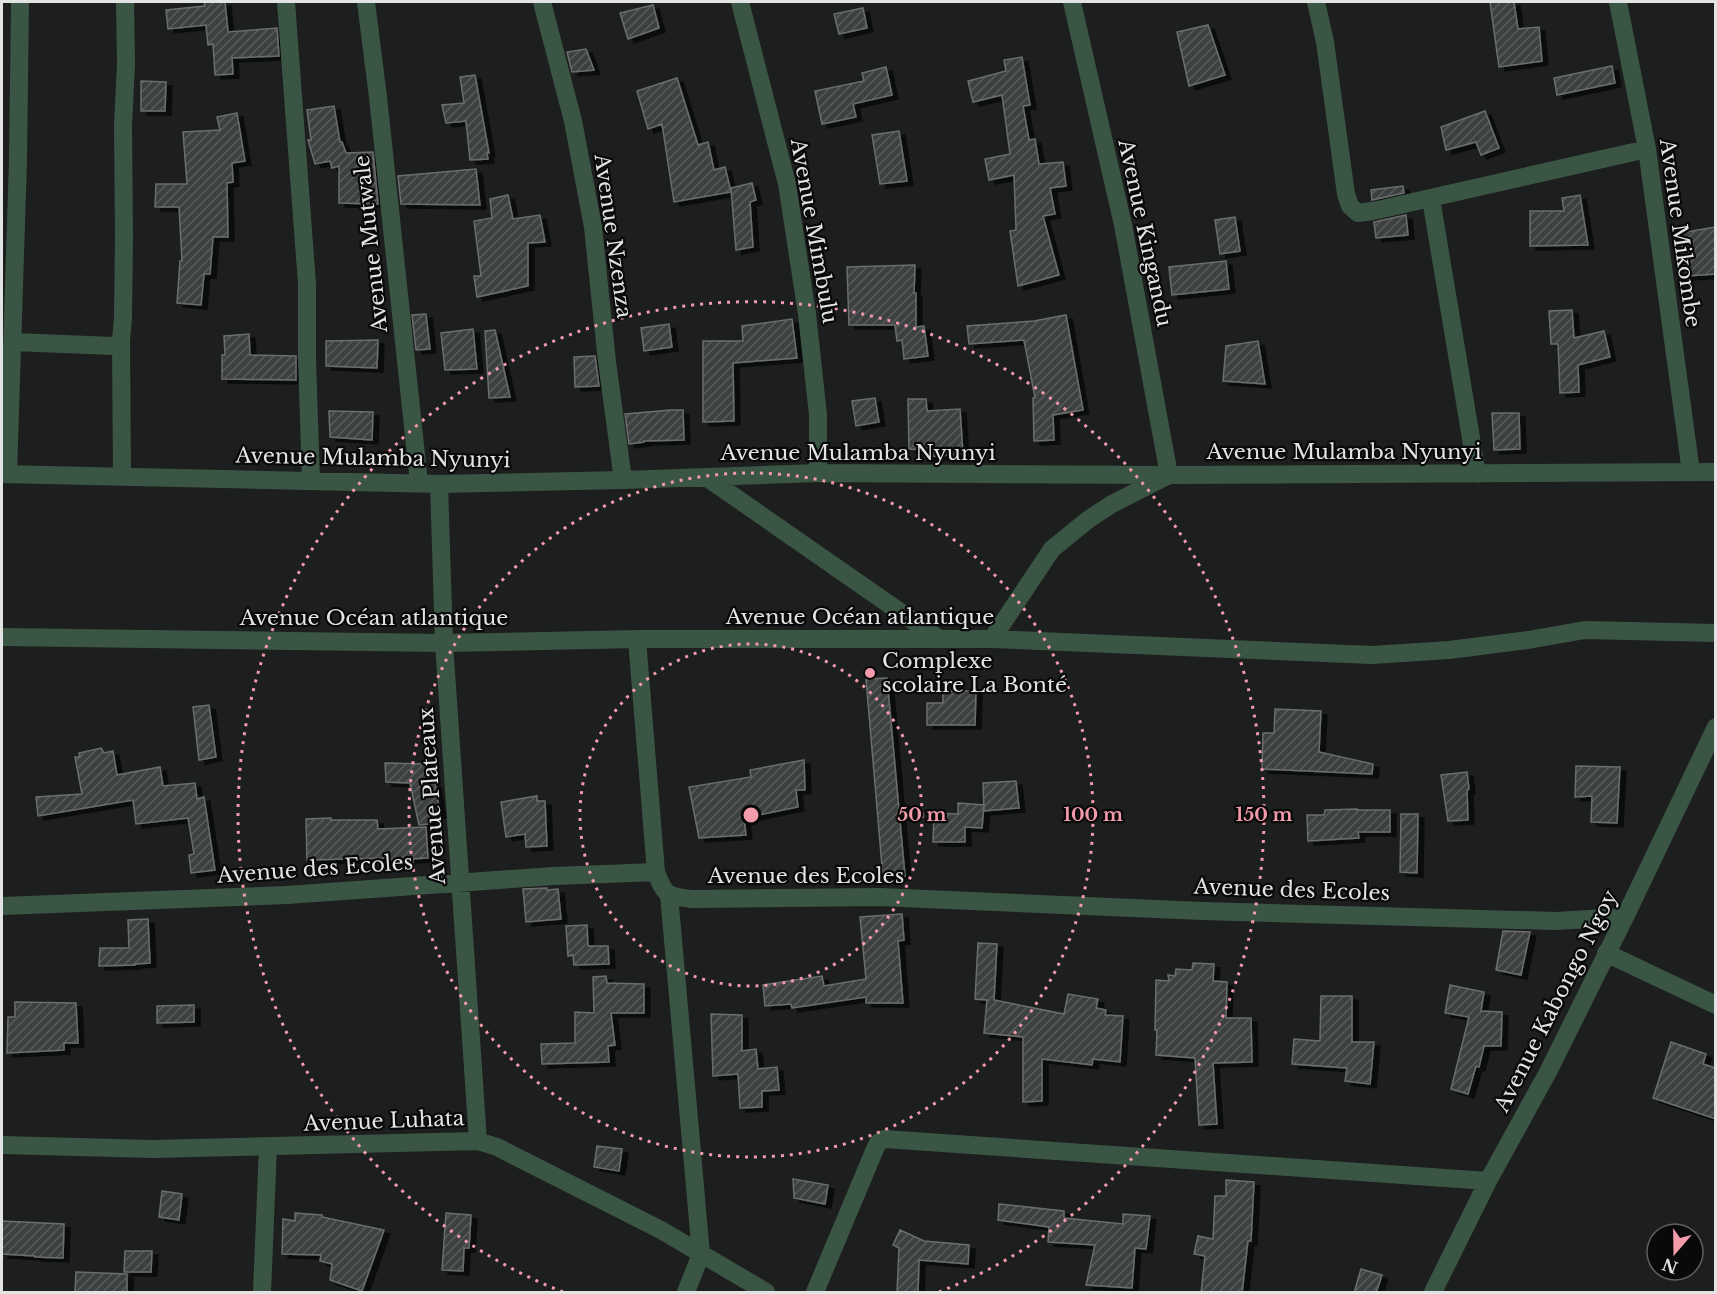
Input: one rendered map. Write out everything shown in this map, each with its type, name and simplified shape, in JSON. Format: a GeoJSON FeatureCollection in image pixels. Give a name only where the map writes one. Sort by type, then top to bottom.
{"type":"FeatureCollection","features":[{"type":"Feature","properties":{"kind":"street"},"geometry":{"type":"LineString","coordinates":[[5,474],[13,342],[20,2]]}},
{"type":"Feature","properties":{"kind":"street"},"geometry":{"type":"LineString","coordinates":[[122,477],[121,341],[125,2]]}},
{"type":"Feature","properties":{"kind":"street"},"geometry":{"type":"LineString","coordinates":[[286,2],[308,284],[307,359],[311,481]]}},
{"type":"Feature","properties":{"kind":"street","name":"Avenue Mutwale"},"geometry":{"type":"LineString","coordinates":[[366,2],[419,483]]}},
{"type":"Feature","properties":{"kind":"street","name":"Avenue Nzenza"},"geometry":{"type":"LineString","coordinates":[[547,2],[593,227],[607,362],[623,480]]}},
{"type":"Feature","properties":{"kind":"street","name":"Avenue Mimbulu"},"geometry":{"type":"LineString","coordinates":[[740,2],[787,184],[808,325],[818,415],[818,473]]}},
{"type":"Feature","properties":{"kind":"street","name":"Avenue Kingandu"},"geometry":{"type":"LineString","coordinates":[[1072,2],[1123,225],[1169,475]]}},
{"type":"Feature","properties":{"kind":"street"},"geometry":{"type":"LineString","coordinates":[[1316,2],[1325,42],[1346,194],[1350,206],[1358,213],[1431,199],[1647,149]]}},
{"type":"Feature","properties":{"kind":"street","name":"Avenue Mikombe"},"geometry":{"type":"LineString","coordinates":[[1618,2],[1647,149],[1691,472]]}},
{"type":"Feature","properties":{"kind":"street"},"geometry":{"type":"LineString","coordinates":[[1431,199],[1477,474]]}},
{"type":"Feature","properties":{"kind":"street"},"geometry":{"type":"LineString","coordinates":[[13,342],[114,346],[121,341]]}},
{"type":"Feature","properties":{"kind":"street","name":"Avenue Mulamba Nyunyi"},"geometry":{"type":"LineString","coordinates":[[5,474],[439,484],[818,473],[1169,475],[1716,472]]}},
{"type":"Feature","properties":{"kind":"street"},"geometry":{"type":"LineString","coordinates":[[992,639],[1052,549],[1089,519],[1112,504],[1169,475]]}},
{"type":"Feature","properties":{"kind":"street"},"geometry":{"type":"LineString","coordinates":[[706,477],[939,639]]}},
{"type":"Feature","properties":{"kind":"street","name":"Avenue Plateaux"},"geometry":{"type":"LineString","coordinates":[[439,484],[444,643],[478,1141]]}},
{"type":"Feature","properties":{"kind":"street","name":"Avenue Océan atlantique"},"geometry":{"type":"LineString","coordinates":[[2,637],[444,643],[637,639],[992,639],[1372,655],[1449,650],[1585,630],[1716,633]]}},
{"type":"Feature","properties":{"kind":"street"},"geometry":{"type":"LineString","coordinates":[[637,639],[656,872],[669,895],[701,1254],[686,1293]]}},
{"type":"Feature","properties":{"kind":"street","name":"Avenue Kabongo Ngoy"},"geometry":{"type":"LineString","coordinates":[[1433,1293],[1488,1181],[1548,1072],[1716,727]]}},
{"type":"Feature","properties":{"kind":"street","name":"Avenue des Ecoles"},"geometry":{"type":"LineString","coordinates":[[2,906],[287,895],[554,876],[656,872]]}},
{"type":"Feature","properties":{"kind":"street","name":"Avenue des Ecoles"},"geometry":{"type":"LineString","coordinates":[[669,895],[712,900],[880,897],[1203,911],[1555,921],[1625,917]]}},
{"type":"Feature","properties":{"kind":"street"},"geometry":{"type":"LineString","coordinates":[[1606,953],[1716,1005]]}},
{"type":"Feature","properties":{"kind":"street"},"geometry":{"type":"LineString","coordinates":[[815,1293],[875,1149],[884,1139],[1488,1181]]}},
{"type":"Feature","properties":{"kind":"street","name":"Avenue Luhata"},"geometry":{"type":"LineString","coordinates":[[2,1145],[153,1149],[478,1141],[497,1147],[661,1230],[766,1293]]}},
{"type":"Feature","properties":{"kind":"street"},"geometry":{"type":"LineString","coordinates":[[262,1293],[268,1146]]}},
{"type":"Feature","properties":{"kind":"building"},"geometry":{"type":"Polygon","coordinates":[[[204,2],[225,2],[228,32],[277,28],[279,56],[232,58],[233,74],[215,75],[213,44],[208,45],[206,25],[168,29],[166,10],[205,6],[204,2]]]}},
{"type":"Feature","properties":{"kind":"building"},"geometry":{"type":"Polygon","coordinates":[[[1490,2],[1514,2],[1518,29],[1539,27],[1542,61],[1499,67],[1490,2]]]}},
{"type":"Feature","properties":{"kind":"building"},"geometry":{"type":"Polygon","coordinates":[[[653,5],[659,28],[628,39],[620,13],[653,5]]]}},
{"type":"Feature","properties":{"kind":"building"},"geometry":{"type":"Polygon","coordinates":[[[863,8],[867,28],[839,34],[834,14],[863,8]]]}},
{"type":"Feature","properties":{"kind":"building"},"geometry":{"type":"Polygon","coordinates":[[[1208,25],[1225,75],[1189,86],[1177,32],[1208,25]]]}},
{"type":"Feature","properties":{"kind":"building"},"geometry":{"type":"Polygon","coordinates":[[[586,49],[594,70],[572,72],[567,52],[586,49]]]}},
{"type":"Feature","properties":{"kind":"building"},"geometry":{"type":"Polygon","coordinates":[[[1022,57],[1030,105],[1023,106],[1029,140],[1035,139],[1039,164],[1063,162],[1066,186],[1050,188],[1055,214],[1043,216],[1059,275],[1018,286],[1010,231],[1016,230],[1014,175],[989,180],[985,159],[1010,154],[1002,95],[973,102],[968,81],[1006,71],[1004,60],[1022,57]]]}},
{"type":"Feature","properties":{"kind":"building"},"geometry":{"type":"Polygon","coordinates":[[[1612,66],[1615,83],[1557,95],[1554,78],[1612,66]]]}},
{"type":"Feature","properties":{"kind":"building"},"geometry":{"type":"Polygon","coordinates":[[[886,67],[892,95],[853,104],[856,117],[822,124],[815,91],[864,81],[862,73],[886,67]]]}},
{"type":"Feature","properties":{"kind":"building"},"geometry":{"type":"Polygon","coordinates":[[[475,75],[489,153],[487,153],[488,159],[470,160],[466,121],[446,123],[442,105],[464,103],[460,77],[475,75]]]}},
{"type":"Feature","properties":{"kind":"building"},"geometry":{"type":"Polygon","coordinates":[[[677,78],[698,145],[708,142],[714,170],[725,167],[731,192],[674,202],[662,124],[648,129],[637,91],[677,78]]]}},
{"type":"Feature","properties":{"kind":"building"},"geometry":{"type":"Polygon","coordinates":[[[141,81],[166,82],[165,111],[141,111],[141,81]]]}},
{"type":"Feature","properties":{"kind":"building"},"geometry":{"type":"Polygon","coordinates":[[[334,106],[340,142],[346,153],[373,152],[378,204],[339,203],[339,166],[332,168],[330,161],[315,164],[308,140],[311,140],[307,110],[334,106]]]}},
{"type":"Feature","properties":{"kind":"building"},"geometry":{"type":"Polygon","coordinates":[[[1485,111],[1499,148],[1481,155],[1476,142],[1446,150],[1441,127],[1485,111]]]}},
{"type":"Feature","properties":{"kind":"building"},"geometry":{"type":"Polygon","coordinates":[[[237,113],[245,161],[232,163],[233,182],[227,183],[228,237],[213,237],[210,274],[204,274],[201,305],[177,303],[180,261],[182,261],[179,207],[155,207],[156,184],[187,184],[183,132],[220,130],[217,117],[237,113]]]}},
{"type":"Feature","properties":{"kind":"building"},"geometry":{"type":"Polygon","coordinates":[[[899,131],[907,181],[880,184],[872,135],[899,131]]]}},
{"type":"Feature","properties":{"kind":"building"},"geometry":{"type":"Polygon","coordinates":[[[476,169],[480,205],[401,204],[398,176],[476,169]]]}},
{"type":"Feature","properties":{"kind":"building"},"geometry":{"type":"Polygon","coordinates":[[[752,183],[756,200],[750,202],[753,247],[736,250],[731,188],[752,183]]]}},
{"type":"Feature","properties":{"kind":"building"},"geometry":{"type":"Polygon","coordinates":[[[1403,186],[1404,193],[1372,200],[1371,190],[1403,186]]]}},
{"type":"Feature","properties":{"kind":"building"},"geometry":{"type":"Polygon","coordinates":[[[508,195],[513,219],[540,215],[545,242],[528,243],[528,286],[477,297],[474,276],[481,276],[474,221],[492,218],[490,199],[508,195]]]}},
{"type":"Feature","properties":{"kind":"building"},"geometry":{"type":"Polygon","coordinates":[[[1580,195],[1588,245],[1530,246],[1530,211],[1564,211],[1562,198],[1580,195]]]}},
{"type":"Feature","properties":{"kind":"building"},"geometry":{"type":"Polygon","coordinates":[[[1406,215],[1408,235],[1376,238],[1374,222],[1406,215]]]}},
{"type":"Feature","properties":{"kind":"building"},"geometry":{"type":"Polygon","coordinates":[[[1235,217],[1240,251],[1220,254],[1215,220],[1235,217]]]}},
{"type":"Feature","properties":{"kind":"building"},"geometry":{"type":"Polygon","coordinates":[[[1716,227],[1716,274],[1687,276],[1680,233],[1716,227]]]}},
{"type":"Feature","properties":{"kind":"building"},"geometry":{"type":"Polygon","coordinates":[[[1226,261],[1229,289],[1172,295],[1169,267],[1226,261]]]}},
{"type":"Feature","properties":{"kind":"building"},"geometry":{"type":"Polygon","coordinates":[[[915,265],[916,327],[924,326],[928,356],[904,359],[902,340],[897,341],[895,325],[849,325],[847,267],[915,265]]]}},
{"type":"Feature","properties":{"kind":"building"},"geometry":{"type":"Polygon","coordinates":[[[1572,310],[1574,338],[1604,331],[1610,357],[1578,365],[1579,392],[1560,393],[1558,344],[1551,344],[1549,311],[1572,310]]]}},
{"type":"Feature","properties":{"kind":"building"},"geometry":{"type":"Polygon","coordinates":[[[426,314],[430,349],[416,350],[412,315],[426,314]]]}},
{"type":"Feature","properties":{"kind":"building"},"geometry":{"type":"Polygon","coordinates":[[[1066,315],[1083,410],[1053,415],[1054,440],[1034,441],[1033,398],[1035,398],[1024,340],[969,344],[967,326],[1034,321],[1066,315]]]}},
{"type":"Feature","properties":{"kind":"building"},"geometry":{"type":"Polygon","coordinates":[[[792,319],[797,358],[733,363],[734,421],[703,422],[703,341],[743,341],[742,326],[792,319]]]}},
{"type":"Feature","properties":{"kind":"building"},"geometry":{"type":"Polygon","coordinates":[[[669,324],[672,347],[644,351],[641,328],[669,324]]]}},
{"type":"Feature","properties":{"kind":"building"},"geometry":{"type":"Polygon","coordinates":[[[473,329],[477,369],[445,370],[441,333],[473,329]]]}},
{"type":"Feature","properties":{"kind":"building"},"geometry":{"type":"Polygon","coordinates":[[[495,330],[510,397],[489,398],[485,331],[495,330]]]}},
{"type":"Feature","properties":{"kind":"building"},"geometry":{"type":"Polygon","coordinates":[[[249,334],[250,355],[296,356],[296,380],[222,379],[222,355],[225,355],[224,336],[249,334]]]}},
{"type":"Feature","properties":{"kind":"building"},"geometry":{"type":"Polygon","coordinates":[[[378,340],[377,368],[326,366],[326,341],[378,340]]]}},
{"type":"Feature","properties":{"kind":"building"},"geometry":{"type":"Polygon","coordinates":[[[1258,341],[1265,384],[1223,381],[1226,346],[1258,341]]]}},
{"type":"Feature","properties":{"kind":"building"},"geometry":{"type":"Polygon","coordinates":[[[595,356],[599,386],[575,387],[574,357],[595,356]]]}},
{"type":"Feature","properties":{"kind":"building"},"geometry":{"type":"Polygon","coordinates":[[[875,398],[879,422],[856,426],[852,401],[875,398]]]}},
{"type":"Feature","properties":{"kind":"building"},"geometry":{"type":"Polygon","coordinates":[[[908,399],[926,399],[927,411],[960,409],[963,454],[925,457],[925,450],[909,449],[908,399]]]}},
{"type":"Feature","properties":{"kind":"building"},"geometry":{"type":"Polygon","coordinates":[[[683,410],[684,440],[644,441],[629,444],[625,414],[683,410]]]}},
{"type":"Feature","properties":{"kind":"building"},"geometry":{"type":"Polygon","coordinates":[[[329,411],[373,412],[372,440],[330,437],[329,411]]]}},
{"type":"Feature","properties":{"kind":"building"},"geometry":{"type":"Polygon","coordinates":[[[1492,413],[1519,413],[1520,449],[1494,450],[1492,413]]]}},
{"type":"Feature","properties":{"kind":"building"},"geometry":{"type":"Polygon","coordinates":[[[887,678],[905,876],[883,878],[866,679],[887,678]]]}},
{"type":"Feature","properties":{"kind":"building"},"geometry":{"type":"Polygon","coordinates":[[[943,691],[976,691],[975,725],[927,725],[927,703],[943,703],[943,691]]]}},
{"type":"Feature","properties":{"kind":"building"},"geometry":{"type":"Polygon","coordinates":[[[209,705],[216,757],[199,760],[193,707],[209,705]]]}},
{"type":"Feature","properties":{"kind":"building"},"geometry":{"type":"Polygon","coordinates":[[[1275,709],[1321,711],[1319,752],[1373,764],[1372,774],[1262,769],[1263,733],[1274,733],[1275,709]]]}},
{"type":"Feature","properties":{"kind":"building"},"geometry":{"type":"Polygon","coordinates":[[[101,748],[104,753],[113,751],[117,775],[160,767],[163,786],[195,783],[197,799],[204,797],[215,870],[191,873],[189,855],[194,854],[188,818],[136,824],[133,800],[38,816],[36,797],[82,794],[75,757],[80,757],[79,753],[101,748]]]}},
{"type":"Feature","properties":{"kind":"building"},"geometry":{"type":"Polygon","coordinates":[[[804,760],[805,790],[796,790],[798,807],[744,818],[746,835],[699,838],[689,787],[751,777],[750,770],[804,760]]]}},
{"type":"Feature","properties":{"kind":"building"},"geometry":{"type":"Polygon","coordinates":[[[385,763],[427,764],[427,784],[435,783],[440,814],[429,815],[429,824],[419,825],[410,783],[386,782],[385,763]]]}},
{"type":"Feature","properties":{"kind":"building"},"geometry":{"type":"Polygon","coordinates":[[[1576,766],[1620,767],[1617,823],[1591,822],[1592,796],[1575,797],[1576,766]]]}},
{"type":"Feature","properties":{"kind":"building"},"geometry":{"type":"Polygon","coordinates":[[[1467,772],[1468,820],[1448,821],[1441,775],[1467,772]]]}},
{"type":"Feature","properties":{"kind":"building"},"geometry":{"type":"Polygon","coordinates":[[[1016,781],[1019,808],[984,811],[983,783],[1016,781]]]}},
{"type":"Feature","properties":{"kind":"building"},"geometry":{"type":"Polygon","coordinates":[[[537,796],[537,801],[545,801],[547,846],[526,847],[525,834],[506,837],[501,802],[537,796]]]}},
{"type":"Feature","properties":{"kind":"building"},"geometry":{"type":"Polygon","coordinates":[[[958,803],[984,805],[982,828],[965,827],[965,842],[933,842],[934,813],[958,814],[958,803]]]}},
{"type":"Feature","properties":{"kind":"building"},"geometry":{"type":"Polygon","coordinates":[[[1325,810],[1390,810],[1390,832],[1358,832],[1359,838],[1308,841],[1307,815],[1324,815],[1325,810]]]}},
{"type":"Feature","properties":{"kind":"building"},"geometry":{"type":"Polygon","coordinates":[[[1401,814],[1418,814],[1417,873],[1400,872],[1401,814]]]}},
{"type":"Feature","properties":{"kind":"building"},"geometry":{"type":"Polygon","coordinates":[[[331,818],[331,820],[377,820],[378,829],[426,827],[428,858],[307,860],[306,819],[331,818]]]}},
{"type":"Feature","properties":{"kind":"building"},"geometry":{"type":"Polygon","coordinates":[[[547,888],[547,890],[558,889],[561,919],[526,922],[523,889],[547,888]]]}},
{"type":"Feature","properties":{"kind":"building"},"geometry":{"type":"Polygon","coordinates":[[[902,914],[904,940],[898,941],[903,1003],[866,1003],[866,997],[792,1008],[791,1004],[765,1006],[763,985],[822,976],[824,986],[866,979],[860,917],[902,914]]]}},
{"type":"Feature","properties":{"kind":"building"},"geometry":{"type":"Polygon","coordinates":[[[148,919],[150,963],[99,966],[100,948],[129,948],[128,920],[148,919]]]}},
{"type":"Feature","properties":{"kind":"building"},"geometry":{"type":"Polygon","coordinates":[[[587,925],[588,946],[608,946],[609,964],[574,965],[573,955],[568,956],[566,926],[587,925]]]}},
{"type":"Feature","properties":{"kind":"building"},"geometry":{"type":"Polygon","coordinates":[[[1503,931],[1530,932],[1521,975],[1496,970],[1503,931]]]}},
{"type":"Feature","properties":{"kind":"building"},"geometry":{"type":"Polygon","coordinates":[[[978,943],[997,944],[994,1000],[1064,1014],[1068,994],[1098,999],[1096,1008],[1106,1010],[1105,1015],[1123,1016],[1120,1062],[1093,1059],[1092,1065],[1042,1059],[1042,1101],[1023,1102],[1023,1037],[984,1033],[987,1000],[975,999],[978,943]]]}},
{"type":"Feature","properties":{"kind":"building"},"geometry":{"type":"Polygon","coordinates":[[[1193,963],[1214,964],[1213,981],[1227,982],[1226,1018],[1251,1018],[1252,1062],[1213,1063],[1217,1124],[1199,1125],[1195,1058],[1156,1055],[1156,980],[1169,981],[1168,975],[1175,976],[1176,969],[1192,970],[1193,963]]]}},
{"type":"Feature","properties":{"kind":"building"},"geometry":{"type":"Polygon","coordinates":[[[606,976],[607,983],[644,984],[644,1013],[611,1013],[615,1045],[608,1046],[609,1062],[542,1064],[541,1044],[575,1043],[575,1012],[594,1013],[593,977],[606,976]]]}},
{"type":"Feature","properties":{"kind":"building"},"geometry":{"type":"Polygon","coordinates":[[[1450,985],[1484,992],[1481,1011],[1502,1012],[1501,1046],[1484,1046],[1479,1067],[1476,1066],[1468,1094],[1451,1089],[1469,1017],[1445,1013],[1450,985]]]}},
{"type":"Feature","properties":{"kind":"building"},"geometry":{"type":"Polygon","coordinates":[[[1321,996],[1352,996],[1352,1042],[1374,1042],[1370,1084],[1345,1081],[1347,1068],[1292,1064],[1294,1039],[1320,1041],[1321,996]]]}},
{"type":"Feature","properties":{"kind":"building"},"geometry":{"type":"Polygon","coordinates":[[[15,1002],[76,1003],[78,1043],[64,1043],[64,1050],[7,1053],[8,1017],[15,1017],[15,1002]]]}},
{"type":"Feature","properties":{"kind":"building"},"geometry":{"type":"Polygon","coordinates":[[[194,1005],[194,1022],[157,1023],[157,1006],[194,1005]]]}},
{"type":"Feature","properties":{"kind":"building"},"geometry":{"type":"Polygon","coordinates":[[[711,1014],[742,1015],[742,1051],[756,1049],[758,1069],[777,1067],[779,1090],[762,1091],[762,1107],[740,1108],[738,1074],[713,1076],[711,1014]]]}},
{"type":"Feature","properties":{"kind":"building"},"geometry":{"type":"Polygon","coordinates":[[[1671,1042],[1706,1054],[1703,1064],[1716,1068],[1716,1119],[1653,1098],[1671,1042]]]}},
{"type":"Feature","properties":{"kind":"building"},"geometry":{"type":"Polygon","coordinates":[[[597,1146],[622,1149],[619,1171],[594,1167],[597,1146]]]}},
{"type":"Feature","properties":{"kind":"building"},"geometry":{"type":"Polygon","coordinates":[[[793,1179],[828,1185],[825,1204],[794,1198],[793,1179]]]}},
{"type":"Feature","properties":{"kind":"building"},"geometry":{"type":"Polygon","coordinates":[[[1226,1180],[1254,1182],[1251,1241],[1248,1241],[1242,1293],[1201,1293],[1205,1256],[1194,1254],[1198,1236],[1213,1239],[1215,1196],[1226,1196],[1226,1180]]]}},
{"type":"Feature","properties":{"kind":"building"},"geometry":{"type":"Polygon","coordinates":[[[162,1191],[182,1194],[179,1220],[159,1217],[162,1191]]]}},
{"type":"Feature","properties":{"kind":"building"},"geometry":{"type":"Polygon","coordinates":[[[999,1204],[1064,1211],[1064,1218],[1123,1224],[1123,1214],[1150,1216],[1146,1249],[1135,1248],[1132,1288],[1086,1285],[1095,1245],[1048,1242],[1049,1227],[998,1220],[999,1204]]]}},
{"type":"Feature","properties":{"kind":"building"},"geometry":{"type":"Polygon","coordinates":[[[295,1213],[322,1215],[322,1217],[384,1230],[362,1291],[330,1280],[332,1264],[320,1261],[321,1255],[282,1254],[283,1219],[295,1221],[295,1213]]]}},
{"type":"Feature","properties":{"kind":"building"},"geometry":{"type":"Polygon","coordinates":[[[446,1213],[471,1215],[469,1248],[464,1248],[463,1271],[442,1270],[446,1213]]]}},
{"type":"Feature","properties":{"kind":"building"},"geometry":{"type":"Polygon","coordinates":[[[2,1221],[64,1224],[63,1258],[2,1254],[2,1221]]]}},
{"type":"Feature","properties":{"kind":"building"},"geometry":{"type":"Polygon","coordinates":[[[900,1230],[924,1241],[969,1245],[968,1264],[919,1260],[918,1293],[897,1293],[899,1248],[893,1245],[900,1230]]]}},
{"type":"Feature","properties":{"kind":"building"},"geometry":{"type":"Polygon","coordinates":[[[125,1251],[152,1251],[151,1272],[124,1272],[125,1251]]]}},
{"type":"Feature","properties":{"kind":"building"},"geometry":{"type":"Polygon","coordinates":[[[1361,1269],[1382,1275],[1376,1293],[1354,1293],[1361,1269]]]}},
{"type":"Feature","properties":{"kind":"building"},"geometry":{"type":"Polygon","coordinates":[[[76,1272],[127,1274],[127,1293],[75,1293],[76,1272]]]}},
{"type":"Feature","properties":{"kind":"place","name":"Complexe scolaire La Bonté"},"geometry":{"type":"Point","coordinates":[870,673]}}]}
